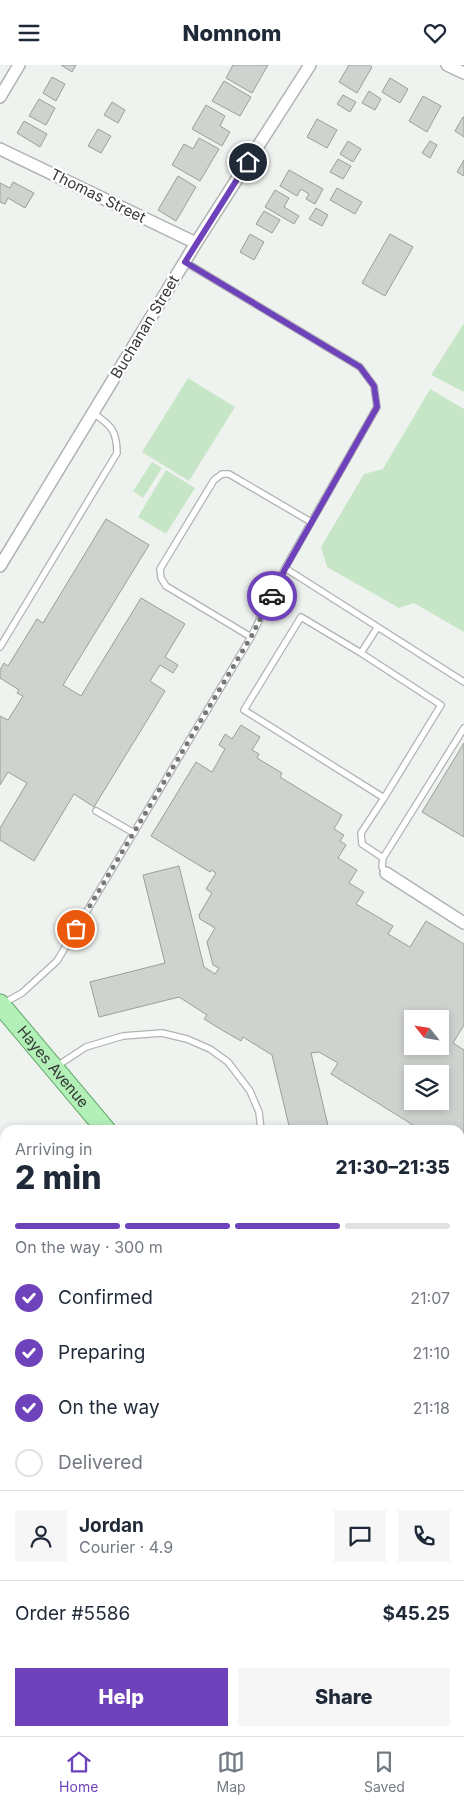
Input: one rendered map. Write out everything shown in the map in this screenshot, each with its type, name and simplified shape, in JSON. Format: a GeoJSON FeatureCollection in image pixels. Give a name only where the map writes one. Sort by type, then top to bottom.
{"type":"FeatureCollection","features":[{"type":"Feature","properties":{"kind":"main road","name":"Hayes Avenue"},"geometry":{"type":"LineString","coordinates":[[2,1011],[102,1125]]}},
{"type":"Feature","properties":{"kind":"street"},"geometry":{"type":"LineString","coordinates":[[0,97],[19,65]]}},
{"type":"Feature","properties":{"kind":"street","name":"Buchanan Street"},"geometry":{"type":"LineString","coordinates":[[0,566],[196,243],[310,65]]}},
{"type":"Feature","properties":{"kind":"street"},"geometry":{"type":"LineString","coordinates":[[447,65],[464,73]]}},
{"type":"Feature","properties":{"kind":"street","name":"Thomas Street"},"geometry":{"type":"LineString","coordinates":[[0,149],[196,243]]}},
{"type":"Feature","properties":{"kind":"street"},"geometry":{"type":"LineString","coordinates":[[386,873],[464,923]]}},
{"type":"Feature","properties":{"kind":"lane"},"geometry":{"type":"LineString","coordinates":[[2,1011],[57,961],[251,637],[285,569],[377,407],[374,386],[360,367],[185,262]]}},
{"type":"Feature","properties":{"kind":"lane"},"geometry":{"type":"LineString","coordinates":[[0,647],[117,453],[117,439],[109,424],[93,413]]}},
{"type":"Feature","properties":{"kind":"lane"},"geometry":{"type":"LineString","coordinates":[[251,637],[166,586],[161,578],[160,569],[214,480],[222,474],[229,474],[311,522]]}},
{"type":"Feature","properties":{"kind":"lane"},"geometry":{"type":"LineString","coordinates":[[285,569],[464,682]]}},
{"type":"Feature","properties":{"kind":"lane"},"geometry":{"type":"LineString","coordinates":[[383,858],[362,844],[361,833],[384,798],[441,705],[301,617],[244,710],[384,798]]}},
{"type":"Feature","properties":{"kind":"lane"},"geometry":{"type":"LineString","coordinates":[[360,653],[377,628]]}},
{"type":"Feature","properties":{"kind":"lane"},"geometry":{"type":"LineString","coordinates":[[386,873],[382,867],[383,858],[464,728]]}},
{"type":"Feature","properties":{"kind":"lane"},"geometry":{"type":"LineString","coordinates":[[96,811],[134,833]]}},
{"type":"Feature","properties":{"kind":"lane"},"geometry":{"type":"LineString","coordinates":[[53,1068],[86,1047],[123,1036],[162,1033],[187,1039],[210,1049],[228,1063],[250,1091],[259,1112],[260,1125]]}},
{"type":"Feature","properties":{"kind":"green space"},"geometry":{"type":"Polygon","coordinates":[[[464,323],[464,392],[431,375],[464,323]]]}},
{"type":"Feature","properties":{"kind":"green space"},"geometry":{"type":"Polygon","coordinates":[[[188,378],[235,407],[189,481],[142,452],[188,378]]]}},
{"type":"Feature","properties":{"kind":"green space"},"geometry":{"type":"Polygon","coordinates":[[[430,389],[464,409],[464,632],[414,603],[399,608],[327,567],[321,547],[364,474],[383,469],[430,389]]]}},
{"type":"Feature","properties":{"kind":"green space"},"geometry":{"type":"Polygon","coordinates":[[[152,462],[162,468],[143,498],[133,491],[152,462]]]}},
{"type":"Feature","properties":{"kind":"green space"},"geometry":{"type":"Polygon","coordinates":[[[166,470],[195,488],[166,534],[138,517],[166,470]]]}},
{"type":"Feature","properties":{"kind":"building"},"geometry":{"type":"Polygon","coordinates":[[[61,65],[76,65],[72,72],[61,65]]]}},
{"type":"Feature","properties":{"kind":"building"},"geometry":{"type":"Polygon","coordinates":[[[233,65],[268,65],[252,93],[226,78],[233,65]]]}},
{"type":"Feature","properties":{"kind":"building"},"geometry":{"type":"Polygon","coordinates":[[[349,65],[369,65],[372,67],[357,93],[339,82],[349,65]]]}},
{"type":"Feature","properties":{"kind":"building"},"geometry":{"type":"Polygon","coordinates":[[[52,77],[65,84],[56,101],[43,93],[52,77]]]}},
{"type":"Feature","properties":{"kind":"building"},"geometry":{"type":"Polygon","coordinates":[[[390,78],[408,89],[400,103],[382,92],[390,78]]]}},
{"type":"Feature","properties":{"kind":"building"},"geometry":{"type":"Polygon","coordinates":[[[224,81],[251,97],[240,116],[212,101],[224,81]]]}},
{"type":"Feature","properties":{"kind":"building"},"geometry":{"type":"Polygon","coordinates":[[[369,91],[381,99],[375,110],[362,103],[369,91]]]}},
{"type":"Feature","properties":{"kind":"building"},"geometry":{"type":"Polygon","coordinates":[[[343,95],[356,102],[350,112],[337,104],[343,95]]]}},
{"type":"Feature","properties":{"kind":"building"},"geometry":{"type":"Polygon","coordinates":[[[423,96],[441,106],[427,132],[409,121],[423,96]]]}},
{"type":"Feature","properties":{"kind":"building"},"geometry":{"type":"Polygon","coordinates":[[[39,99],[55,108],[46,125],[29,116],[39,99]]]}},
{"type":"Feature","properties":{"kind":"building"},"geometry":{"type":"Polygon","coordinates":[[[112,102],[125,110],[118,123],[104,115],[112,102]]]}},
{"type":"Feature","properties":{"kind":"building"},"geometry":{"type":"Polygon","coordinates":[[[206,105],[225,116],[220,126],[230,132],[222,146],[192,129],[206,105]]]}},
{"type":"Feature","properties":{"kind":"building"},"geometry":{"type":"Polygon","coordinates":[[[464,117],[464,137],[455,131],[464,117]]]}},
{"type":"Feature","properties":{"kind":"building"},"geometry":{"type":"Polygon","coordinates":[[[317,119],[337,130],[327,148],[307,137],[317,119]]]}},
{"type":"Feature","properties":{"kind":"building"},"geometry":{"type":"Polygon","coordinates":[[[24,121],[47,134],[40,147],[17,133],[24,121]]]}},
{"type":"Feature","properties":{"kind":"building"},"geometry":{"type":"Polygon","coordinates":[[[98,129],[111,136],[101,153],[88,146],[98,129]]]}},
{"type":"Feature","properties":{"kind":"building"},"geometry":{"type":"Polygon","coordinates":[[[199,138],[219,149],[200,181],[172,165],[184,144],[193,149],[199,138]]]}},
{"type":"Feature","properties":{"kind":"building"},"geometry":{"type":"Polygon","coordinates":[[[348,141],[361,149],[353,162],[340,154],[348,141]]]}},
{"type":"Feature","properties":{"kind":"building"},"geometry":{"type":"Polygon","coordinates":[[[430,141],[437,145],[430,158],[422,153],[430,141]]]}},
{"type":"Feature","properties":{"kind":"building"},"geometry":{"type":"Polygon","coordinates":[[[338,159],[351,166],[343,179],[330,172],[338,159]]]}},
{"type":"Feature","properties":{"kind":"building"},"geometry":{"type":"Polygon","coordinates":[[[464,160],[464,176],[457,172],[464,160]]]}},
{"type":"Feature","properties":{"kind":"building"},"geometry":{"type":"Polygon","coordinates":[[[289,170],[323,189],[315,204],[306,199],[309,194],[301,189],[297,196],[280,186],[289,170]]]}},
{"type":"Feature","properties":{"kind":"building"},"geometry":{"type":"Polygon","coordinates":[[[178,176],[196,187],[176,221],[158,210],[178,176]]]}},
{"type":"Feature","properties":{"kind":"building"},"geometry":{"type":"Polygon","coordinates":[[[13,182],[34,193],[25,208],[8,198],[5,204],[0,202],[0,183],[10,188],[13,182]]]}},
{"type":"Feature","properties":{"kind":"building"},"geometry":{"type":"Polygon","coordinates":[[[337,188],[362,202],[355,214],[330,200],[337,188]]]}},
{"type":"Feature","properties":{"kind":"building"},"geometry":{"type":"Polygon","coordinates":[[[275,190],[289,198],[284,207],[299,216],[294,224],[265,207],[275,190]]]}},
{"type":"Feature","properties":{"kind":"building"},"geometry":{"type":"Polygon","coordinates":[[[316,208],[328,215],[322,226],[309,219],[316,208]]]}},
{"type":"Feature","properties":{"kind":"building"},"geometry":{"type":"Polygon","coordinates":[[[264,211],[280,220],[272,233],[256,224],[264,211]]]}},
{"type":"Feature","properties":{"kind":"building"},"geometry":{"type":"Polygon","coordinates":[[[250,234],[264,242],[254,260],[240,252],[250,234]]]}},
{"type":"Feature","properties":{"kind":"building"},"geometry":{"type":"Polygon","coordinates":[[[390,234],[413,247],[385,296],[362,283],[390,234]]]}},
{"type":"Feature","properties":{"kind":"building"},"geometry":{"type":"Polygon","coordinates":[[[106,519],[149,545],[63,685],[81,696],[141,598],[185,624],[165,657],[178,665],[173,673],[160,665],[150,681],[165,691],[94,807],[74,794],[34,861],[0,840],[0,828],[27,783],[8,772],[0,785],[0,716],[8,720],[23,696],[17,693],[19,690],[0,678],[0,670],[4,663],[8,666],[37,619],[43,623],[106,519]]]}},
{"type":"Feature","properties":{"kind":"building"},"geometry":{"type":"Polygon","coordinates":[[[241,725],[260,737],[252,750],[259,754],[257,758],[282,773],[280,777],[342,815],[334,829],[344,835],[340,841],[346,845],[338,858],[357,870],[349,883],[364,892],[356,904],[393,926],[388,934],[410,947],[426,921],[464,944],[464,1025],[453,1043],[464,1050],[464,1125],[413,1125],[331,1074],[338,1063],[319,1052],[311,1053],[328,1125],[289,1125],[272,1055],[243,1037],[241,1041],[204,1019],[207,1015],[179,997],[99,1017],[90,982],[165,963],[143,875],[179,866],[204,967],[215,974],[219,968],[213,965],[207,942],[215,928],[200,919],[199,915],[212,893],[206,889],[216,873],[211,870],[210,872],[151,836],[196,762],[212,772],[225,749],[219,745],[225,734],[232,739],[241,725]]]}},
{"type":"Feature","properties":{"kind":"building"},"geometry":{"type":"Polygon","coordinates":[[[464,743],[464,837],[422,812],[464,743]]]}},
{"type":"Feature","properties":{"kind":"way so far"},"geometry":{"type":"LineString","coordinates":[[76,929],[251,637],[272,596]]}},
{"type":"Feature","properties":{"kind":"route"},"geometry":{"type":"LineString","coordinates":[[248,162],[185,262],[360,367],[374,386],[377,407],[285,569],[272,596]]}}]}
